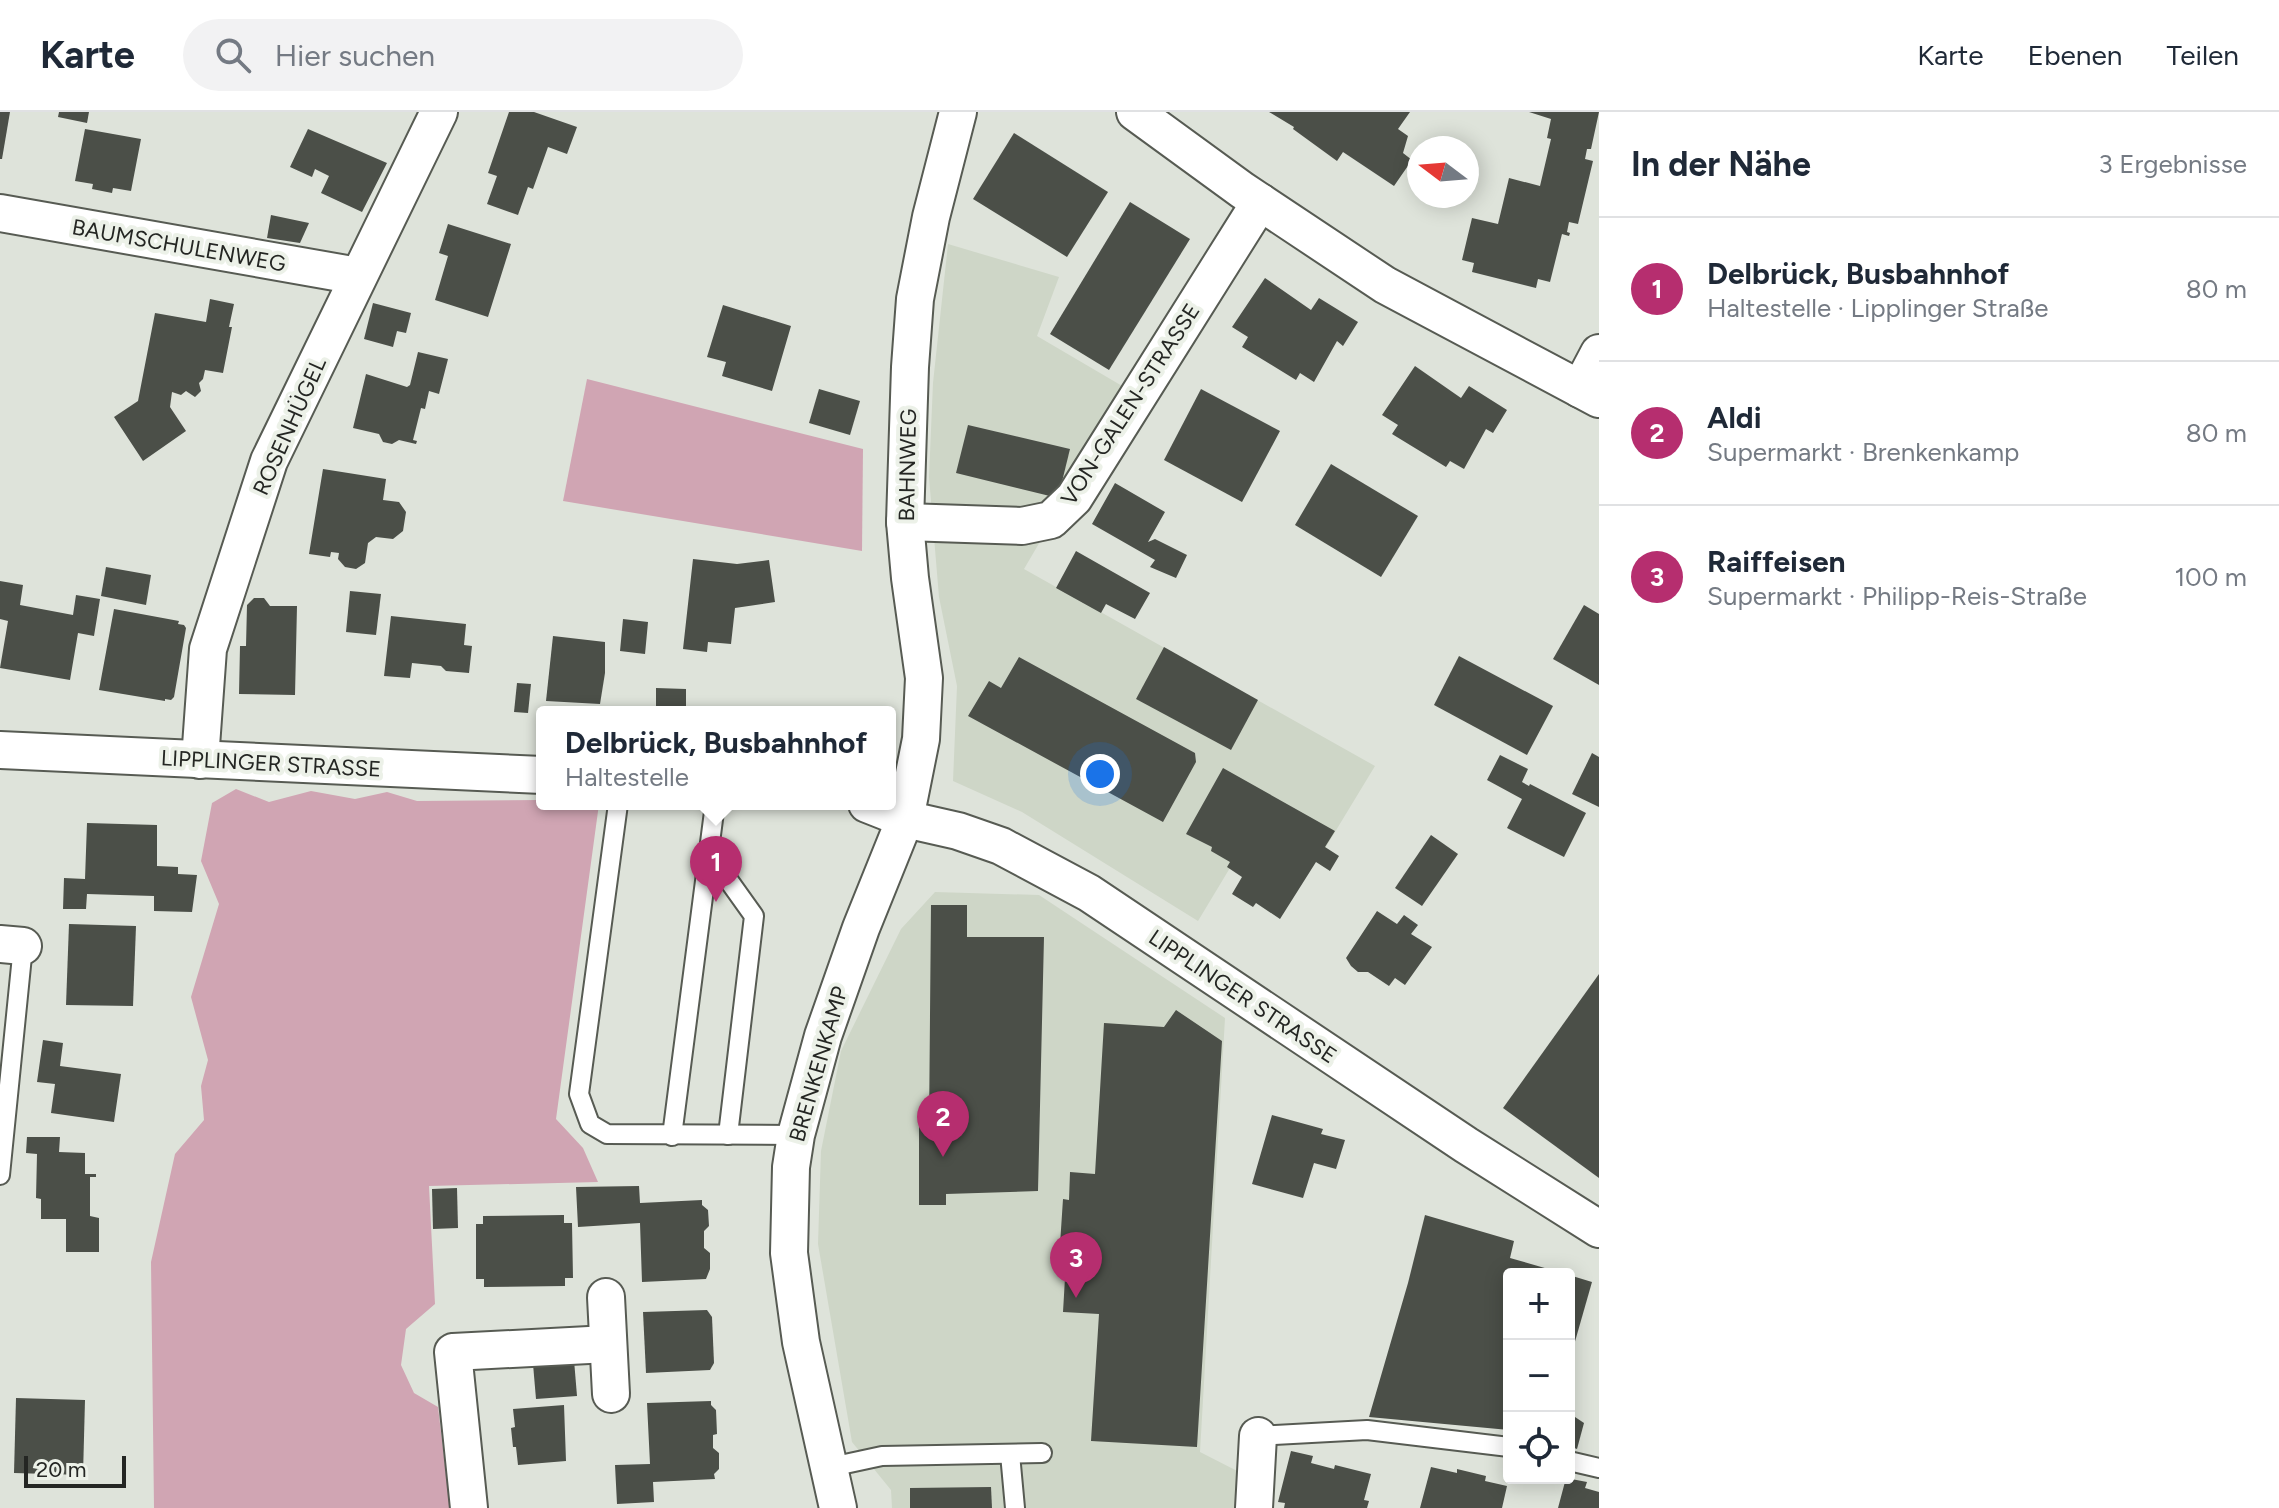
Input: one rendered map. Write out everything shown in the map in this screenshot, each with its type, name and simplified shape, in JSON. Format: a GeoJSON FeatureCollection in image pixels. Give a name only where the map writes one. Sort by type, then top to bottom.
{"type":"FeatureCollection","features":[{"type":"Feature","properties":{"kind":"street","name":"ROSENHÜGEL"},"geometry":{"type":"LineString","coordinates":[[200,760],[208,649],[264,475],[439,112]]}},
{"type":"Feature","properties":{"kind":"street","name":"BAHNWEG"},"geometry":{"type":"LineString","coordinates":[[905,819],[921,739],[924,678],[905,522],[915,299],[931,217],[958,112]]}},
{"type":"Feature","properties":{"kind":"street"},"geometry":{"type":"LineString","coordinates":[[1135,112],[1260,202],[1385,285],[1589,394],[1599,353]]}},
{"type":"Feature","properties":{"kind":"street","name":"VON-GALEN-STRASSE"},"geometry":{"type":"LineString","coordinates":[[905,522],[1022,526],[1051,520],[1074,498],[1260,202]]}},
{"type":"Feature","properties":{"kind":"street","name":"BAUMSCHULENWEG"},"geometry":{"type":"LineString","coordinates":[[0,213],[358,276]]}},
{"type":"Feature","properties":{"kind":"street","name":"LIPPLINGER STRASSE"},"geometry":{"type":"LineString","coordinates":[[0,750],[536,775]]}},
{"type":"Feature","properties":{"kind":"street","name":"LIPPLINGER STRASSE"},"geometry":{"type":"LineString","coordinates":[[882,810],[1001,846],[1089,893],[1466,1145],[1599,1229]]}},
{"type":"Feature","properties":{"kind":"street","name":"BRENKENKAMP"},"geometry":{"type":"LineString","coordinates":[[838,1508],[801,1342],[789,1253],[791,1167],[796,1135],[823,1036],[861,928],[905,819]]}},
{"type":"Feature","properties":{"kind":"street"},"geometry":{"type":"LineString","coordinates":[[606,1297],[611,1394]]}},
{"type":"Feature","properties":{"kind":"street"},"geometry":{"type":"LineString","coordinates":[[469,1508],[453,1352],[608,1344]]}},
{"type":"Feature","properties":{"kind":"street"},"geometry":{"type":"LineString","coordinates":[[1254,1508],[1258,1436]]}},
{"type":"Feature","properties":{"kind":"lane"},"geometry":{"type":"LineString","coordinates":[[617,810],[579,1094],[590,1124],[607,1134],[796,1135]]}},
{"type":"Feature","properties":{"kind":"lane"},"geometry":{"type":"LineString","coordinates":[[672,1136],[714,810]]}},
{"type":"Feature","properties":{"kind":"lane"},"geometry":{"type":"LineString","coordinates":[[709,853],[754,916],[728,1135]]}},
{"type":"Feature","properties":{"kind":"lane"},"geometry":{"type":"LineString","coordinates":[[0,1175],[11,945]]}},
{"type":"Feature","properties":{"kind":"lane"},"geometry":{"type":"LineString","coordinates":[[1258,1436],[1367,1430],[1503,1446]]}},
{"type":"Feature","properties":{"kind":"lane"},"geometry":{"type":"LineString","coordinates":[[831,1467],[882,1456],[1042,1453]]}},
{"type":"Feature","properties":{"kind":"lane"},"geometry":{"type":"LineString","coordinates":[[1010,1454],[1015,1508]]}},
{"type":"Feature","properties":{"kind":"lane"},"geometry":{"type":"LineString","coordinates":[[1575,1462],[1599,1468]]}},
{"type":"Feature","properties":{"kind":"shaded area"},"geometry":{"type":"Polygon","coordinates":[[[948,244],[1059,277],[1037,336],[1129,390],[1024,569],[1375,766],[1318,860],[1257,823],[1198,921],[1022,812],[953,781],[957,686],[939,597],[929,477],[933,383],[948,244]]]}},
{"type":"Feature","properties":{"kind":"shaded area"},"geometry":{"type":"Polygon","coordinates":[[[587,379],[863,449],[862,551],[563,501],[587,379]]]}},
{"type":"Feature","properties":{"kind":"shaded area"},"geometry":{"type":"Polygon","coordinates":[[[236,789],[269,802],[311,791],[355,799],[387,792],[417,801],[536,800],[536,810],[598,810],[556,1119],[583,1148],[598,1182],[429,1186],[435,1304],[406,1329],[401,1365],[414,1393],[438,1407],[450,1508],[154,1508],[151,1262],[175,1154],[204,1120],[201,1086],[208,1060],[191,997],[219,904],[201,861],[212,803],[236,789]]]}},
{"type":"Feature","properties":{"kind":"shaded area"},"geometry":{"type":"Polygon","coordinates":[[[935,892],[1039,895],[1225,1018],[1200,1452],[1247,1476],[1245,1508],[892,1508],[891,1490],[852,1442],[818,1244],[821,1151],[841,1051],[901,929],[935,892]]]}},
{"type":"Feature","properties":{"kind":"building"},"geometry":{"type":"Polygon","coordinates":[[[0,112],[10,112],[2,159],[0,159],[0,112]]]}},
{"type":"Feature","properties":{"kind":"building"},"geometry":{"type":"Polygon","coordinates":[[[59,112],[89,112],[87,123],[58,117],[59,112]]]}},
{"type":"Feature","properties":{"kind":"building"},"geometry":{"type":"Polygon","coordinates":[[[509,112],[534,112],[577,127],[567,154],[548,147],[533,189],[528,187],[518,215],[487,204],[497,176],[488,173],[509,112]]]}},
{"type":"Feature","properties":{"kind":"building"},"geometry":{"type":"Polygon","coordinates":[[[1269,112],[1410,112],[1398,129],[1408,136],[1403,153],[1407,156],[1407,167],[1394,186],[1343,152],[1337,161],[1294,127],[1269,112]]]}},
{"type":"Feature","properties":{"kind":"building"},"geometry":{"type":"Polygon","coordinates":[[[1529,112],[1599,112],[1591,149],[1587,149],[1585,159],[1593,161],[1578,224],[1569,222],[1567,232],[1570,233],[1569,236],[1562,234],[1550,282],[1538,279],[1536,288],[1472,272],[1474,263],[1462,260],[1472,218],[1498,224],[1509,178],[1540,186],[1551,139],[1547,138],[1551,119],[1529,112]]]}},
{"type":"Feature","properties":{"kind":"building"},"geometry":{"type":"Polygon","coordinates":[[[85,129],[141,139],[131,191],[113,188],[112,193],[92,189],[93,184],[75,181],[85,129]]]}},
{"type":"Feature","properties":{"kind":"building"},"geometry":{"type":"Polygon","coordinates":[[[308,129],[387,163],[362,212],[321,193],[329,176],[315,169],[312,177],[290,167],[308,129]]]}},
{"type":"Feature","properties":{"kind":"building"},"geometry":{"type":"Polygon","coordinates":[[[1014,133],[1108,192],[1067,257],[973,199],[1014,133]]]}},
{"type":"Feature","properties":{"kind":"building"},"geometry":{"type":"Polygon","coordinates":[[[1130,202],[1190,239],[1109,370],[1050,334],[1130,202]]]}},
{"type":"Feature","properties":{"kind":"building"},"geometry":{"type":"Polygon","coordinates":[[[271,215],[309,223],[300,243],[267,238],[271,215]]]}},
{"type":"Feature","properties":{"kind":"building"},"geometry":{"type":"Polygon","coordinates":[[[448,224],[511,244],[488,317],[435,300],[448,256],[439,253],[448,224]]]}},
{"type":"Feature","properties":{"kind":"building"},"geometry":{"type":"Polygon","coordinates":[[[1265,278],[1311,310],[1319,298],[1358,322],[1343,346],[1337,341],[1314,382],[1300,373],[1296,380],[1242,347],[1248,337],[1232,327],[1265,278]]]}},
{"type":"Feature","properties":{"kind":"building"},"geometry":{"type":"Polygon","coordinates":[[[210,299],[234,304],[223,373],[205,370],[199,383],[201,391],[195,397],[186,391],[181,395],[172,392],[170,407],[186,431],[143,461],[114,417],[138,401],[155,313],[206,322],[210,299]]]}},
{"type":"Feature","properties":{"kind":"building"},"geometry":{"type":"Polygon","coordinates":[[[373,303],[411,313],[406,333],[397,331],[393,347],[364,339],[373,303]]]}},
{"type":"Feature","properties":{"kind":"building"},"geometry":{"type":"Polygon","coordinates":[[[723,305],[791,326],[772,391],[722,376],[726,362],[707,357],[723,305]]]}},
{"type":"Feature","properties":{"kind":"building"},"geometry":{"type":"Polygon","coordinates":[[[418,352],[448,359],[439,394],[429,391],[425,409],[421,408],[413,440],[417,441],[416,444],[399,440],[392,444],[383,442],[379,434],[353,428],[366,374],[407,387],[418,352]]]}},
{"type":"Feature","properties":{"kind":"building"},"geometry":{"type":"Polygon","coordinates":[[[1415,366],[1461,398],[1469,386],[1507,410],[1493,433],[1486,429],[1464,469],[1450,461],[1446,467],[1392,434],[1398,425],[1382,415],[1415,366]]]}},
{"type":"Feature","properties":{"kind":"building"},"geometry":{"type":"Polygon","coordinates":[[[819,389],[860,401],[850,435],[809,423],[819,389]]]}},
{"type":"Feature","properties":{"kind":"building"},"geometry":{"type":"Polygon","coordinates":[[[1201,389],[1280,431],[1242,502],[1164,460],[1201,389]]]}},
{"type":"Feature","properties":{"kind":"building"},"geometry":{"type":"Polygon","coordinates":[[[968,425],[1070,449],[1058,498],[956,473],[968,425]]]}},
{"type":"Feature","properties":{"kind":"building"},"geometry":{"type":"Polygon","coordinates":[[[1331,464],[1418,516],[1381,577],[1295,525],[1331,464]]]}},
{"type":"Feature","properties":{"kind":"building"},"geometry":{"type":"Polygon","coordinates":[[[323,469],[386,479],[383,500],[399,502],[406,512],[403,531],[393,539],[376,537],[368,543],[365,563],[356,569],[345,567],[338,559],[339,553],[331,552],[330,557],[309,554],[323,469]]]}},
{"type":"Feature","properties":{"kind":"building"},"geometry":{"type":"Polygon","coordinates":[[[1115,483],[1165,512],[1148,542],[1155,539],[1187,555],[1176,578],[1150,567],[1155,560],[1092,524],[1115,483]]]}},
{"type":"Feature","properties":{"kind":"building"},"geometry":{"type":"Polygon","coordinates":[[[1076,551],[1150,593],[1135,619],[1106,604],[1101,613],[1056,588],[1076,551]]]}},
{"type":"Feature","properties":{"kind":"building"},"geometry":{"type":"Polygon","coordinates":[[[693,559],[737,564],[769,560],[775,602],[735,608],[731,644],[708,642],[707,652],[683,649],[693,559]]]}},
{"type":"Feature","properties":{"kind":"building"},"geometry":{"type":"Polygon","coordinates":[[[106,567],[151,575],[146,605],[101,596],[106,567]]]}},
{"type":"Feature","properties":{"kind":"building"},"geometry":{"type":"Polygon","coordinates":[[[0,581],[23,585],[20,605],[73,615],[76,595],[100,599],[94,636],[78,633],[70,680],[0,668],[8,621],[0,619],[0,581]]]}},
{"type":"Feature","properties":{"kind":"building"},"geometry":{"type":"Polygon","coordinates":[[[350,591],[381,594],[376,635],[346,632],[350,591]]]}},
{"type":"Feature","properties":{"kind":"building"},"geometry":{"type":"Polygon","coordinates":[[[254,598],[264,598],[270,606],[297,606],[295,695],[239,694],[240,646],[246,646],[247,605],[254,598]]]}},
{"type":"Feature","properties":{"kind":"building"},"geometry":{"type":"Polygon","coordinates":[[[1584,605],[1599,614],[1599,685],[1553,659],[1584,605]]]}},
{"type":"Feature","properties":{"kind":"building"},"geometry":{"type":"Polygon","coordinates":[[[114,609],[179,621],[178,624],[186,628],[171,700],[99,690],[114,609]]]}},
{"type":"Feature","properties":{"kind":"building"},"geometry":{"type":"Polygon","coordinates":[[[391,616],[466,624],[464,645],[472,646],[469,673],[412,663],[410,678],[384,676],[391,616]]]}},
{"type":"Feature","properties":{"kind":"building"},"geometry":{"type":"Polygon","coordinates":[[[623,619],[648,622],[645,654],[620,651],[623,619]]]}},
{"type":"Feature","properties":{"kind":"building"},"geometry":{"type":"Polygon","coordinates":[[[553,636],[605,642],[605,673],[600,704],[546,701],[553,636]]]}},
{"type":"Feature","properties":{"kind":"building"},"geometry":{"type":"Polygon","coordinates":[[[1164,647],[1258,700],[1231,750],[1136,699],[1164,647]]]}},
{"type":"Feature","properties":{"kind":"building"},"geometry":{"type":"Polygon","coordinates":[[[1459,656],[1553,706],[1527,755],[1434,705],[1459,656]]]}},
{"type":"Feature","properties":{"kind":"building"},"geometry":{"type":"Polygon","coordinates":[[[1019,657],[1195,753],[1196,762],[1163,822],[968,716],[989,681],[1001,688],[1019,657]]]}},
{"type":"Feature","properties":{"kind":"building"},"geometry":{"type":"Polygon","coordinates":[[[517,683],[531,684],[528,713],[514,712],[517,683]]]}},
{"type":"Feature","properties":{"kind":"building"},"geometry":{"type":"Polygon","coordinates":[[[656,688],[686,689],[686,706],[656,706],[656,688]]]}},
{"type":"Feature","properties":{"kind":"building"},"geometry":{"type":"Polygon","coordinates":[[[1592,753],[1599,757],[1599,807],[1572,794],[1592,753]]]}},
{"type":"Feature","properties":{"kind":"building"},"geometry":{"type":"Polygon","coordinates":[[[1500,755],[1528,769],[1522,782],[1586,813],[1564,857],[1507,828],[1522,799],[1487,780],[1500,755]]]}},
{"type":"Feature","properties":{"kind":"building"},"geometry":{"type":"Polygon","coordinates":[[[1223,768],[1335,831],[1325,847],[1339,856],[1330,871],[1316,862],[1280,919],[1256,903],[1253,907],[1232,894],[1242,877],[1227,867],[1230,862],[1211,851],[1212,847],[1186,834],[1223,768]]]}},
{"type":"Feature","properties":{"kind":"building"},"geometry":{"type":"Polygon","coordinates":[[[87,823],[157,825],[157,866],[178,867],[178,874],[197,875],[192,912],[154,911],[154,896],[87,894],[86,909],[63,909],[64,878],[85,879],[87,823]]]}},
{"type":"Feature","properties":{"kind":"building"},"geometry":{"type":"Polygon","coordinates":[[[1431,835],[1458,854],[1422,906],[1395,888],[1431,835]]]}},
{"type":"Feature","properties":{"kind":"building"},"geometry":{"type":"Polygon","coordinates":[[[931,905],[967,905],[967,937],[1044,937],[1038,1191],[946,1194],[946,1205],[919,1205],[919,1127],[929,1127],[931,905]]]}},
{"type":"Feature","properties":{"kind":"building"},"geometry":{"type":"Polygon","coordinates":[[[1377,911],[1397,924],[1404,915],[1418,925],[1411,934],[1432,947],[1405,985],[1395,978],[1389,986],[1368,972],[1358,972],[1346,958],[1377,911]]]}},
{"type":"Feature","properties":{"kind":"building"},"geometry":{"type":"Polygon","coordinates":[[[69,924],[136,926],[133,1006],[66,1005],[69,924]]]}},
{"type":"Feature","properties":{"kind":"building"},"geometry":{"type":"Polygon","coordinates":[[[1599,974],[1599,1178],[1503,1108],[1599,974]]]}},
{"type":"Feature","properties":{"kind":"building"},"geometry":{"type":"Polygon","coordinates":[[[1176,1010],[1222,1041],[1197,1447],[1091,1441],[1099,1314],[1063,1312],[1066,1261],[1059,1260],[1063,1199],[1069,1200],[1070,1172],[1095,1174],[1104,1023],[1164,1027],[1176,1010]]]}},
{"type":"Feature","properties":{"kind":"building"},"geometry":{"type":"Polygon","coordinates":[[[43,1040],[63,1043],[60,1066],[121,1074],[114,1122],[51,1113],[55,1084],[37,1082],[43,1040]]]}},
{"type":"Feature","properties":{"kind":"building"},"geometry":{"type":"Polygon","coordinates":[[[1272,1115],[1323,1129],[1321,1134],[1345,1140],[1336,1169],[1314,1163],[1303,1198],[1252,1184],[1272,1115]]]}},
{"type":"Feature","properties":{"kind":"building"},"geometry":{"type":"Polygon","coordinates":[[[27,1137],[60,1137],[59,1152],[85,1153],[85,1174],[96,1174],[96,1177],[90,1177],[90,1216],[99,1218],[99,1252],[66,1252],[66,1219],[41,1219],[41,1199],[36,1198],[37,1154],[26,1153],[27,1137]]]}},
{"type":"Feature","properties":{"kind":"building"},"geometry":{"type":"Polygon","coordinates":[[[639,1186],[640,1203],[702,1200],[702,1205],[708,1210],[709,1226],[704,1231],[704,1248],[710,1253],[710,1269],[706,1279],[642,1282],[640,1223],[578,1227],[576,1187],[639,1186]]]}},
{"type":"Feature","properties":{"kind":"building"},"geometry":{"type":"Polygon","coordinates":[[[457,1188],[458,1228],[433,1229],[432,1189],[457,1188]]]}},
{"type":"Feature","properties":{"kind":"building"},"geometry":{"type":"Polygon","coordinates":[[[564,1215],[564,1223],[572,1223],[573,1278],[565,1278],[565,1286],[484,1287],[484,1279],[476,1279],[476,1224],[483,1224],[483,1216],[564,1215]]]}},
{"type":"Feature","properties":{"kind":"building"},"geometry":{"type":"Polygon","coordinates":[[[1425,1215],[1514,1241],[1510,1258],[1545,1268],[1503,1268],[1503,1429],[1369,1417],[1425,1215]]]}},
{"type":"Feature","properties":{"kind":"building"},"geometry":{"type":"Polygon","coordinates":[[[1575,1277],[1592,1282],[1575,1342],[1575,1277]]]}},
{"type":"Feature","properties":{"kind":"building"},"geometry":{"type":"Polygon","coordinates":[[[707,1310],[712,1317],[714,1363],[710,1370],[646,1373],[643,1312],[707,1310]]]}},
{"type":"Feature","properties":{"kind":"building"},"geometry":{"type":"Polygon","coordinates":[[[574,1360],[577,1396],[536,1399],[533,1364],[574,1360]]]}},
{"type":"Feature","properties":{"kind":"building"},"geometry":{"type":"Polygon","coordinates":[[[16,1398],[85,1400],[83,1475],[14,1473],[16,1398]]]}},
{"type":"Feature","properties":{"kind":"building"},"geometry":{"type":"Polygon","coordinates":[[[711,1401],[716,1410],[717,1434],[713,1435],[713,1448],[719,1453],[719,1469],[714,1474],[715,1479],[653,1482],[654,1502],[617,1504],[615,1465],[650,1464],[647,1403],[711,1401]]]}},
{"type":"Feature","properties":{"kind":"building"},"geometry":{"type":"Polygon","coordinates":[[[564,1405],[566,1461],[518,1465],[511,1428],[515,1427],[513,1409],[564,1405]]]}},
{"type":"Feature","properties":{"kind":"building"},"geometry":{"type":"Polygon","coordinates":[[[1575,1417],[1584,1423],[1575,1448],[1575,1417]]]}},
{"type":"Feature","properties":{"kind":"building"},"geometry":{"type":"Polygon","coordinates":[[[1291,1451],[1313,1456],[1311,1463],[1371,1474],[1364,1500],[1369,1501],[1367,1508],[1284,1508],[1285,1503],[1278,1502],[1291,1451]]]}},
{"type":"Feature","properties":{"kind":"building"},"geometry":{"type":"Polygon","coordinates":[[[1431,1467],[1486,1476],[1485,1481],[1507,1486],[1502,1508],[1420,1508],[1431,1467]]]}},
{"type":"Feature","properties":{"kind":"building"},"geometry":{"type":"Polygon","coordinates":[[[1575,1480],[1587,1482],[1585,1488],[1599,1492],[1599,1508],[1558,1508],[1564,1484],[1575,1484],[1575,1480]]]}},
{"type":"Feature","properties":{"kind":"building"},"geometry":{"type":"Polygon","coordinates":[[[991,1487],[992,1508],[910,1508],[910,1488],[991,1487]]]}},
{"type":"Feature","properties":{"kind":"place","name":"Delbrück, Busbahnhof"},"geometry":{"type":"Point","coordinates":[716,902]}},
{"type":"Feature","properties":{"kind":"place","name":"Aldi"},"geometry":{"type":"Point","coordinates":[943,1157]}},
{"type":"Feature","properties":{"kind":"place","name":"Raiffeisen"},"geometry":{"type":"Point","coordinates":[1076,1298]}}]}
